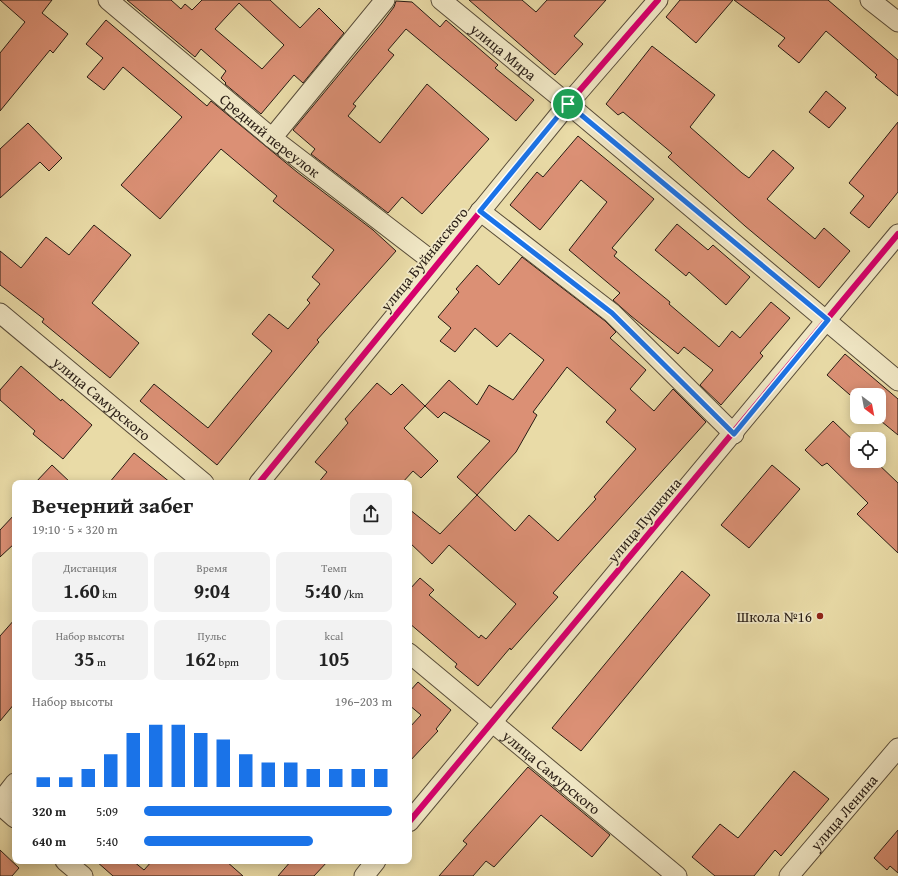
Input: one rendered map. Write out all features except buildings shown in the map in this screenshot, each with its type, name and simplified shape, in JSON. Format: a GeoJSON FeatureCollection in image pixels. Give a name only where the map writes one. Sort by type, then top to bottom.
{"type":"FeatureCollection","features":[{"type":"Feature","properties":{"kind":"street","name":"Средний переулок"},"geometry":{"type":"LineString","coordinates":[[108,0],[272,138],[436,264]]}},
{"type":"Feature","properties":{"kind":"street"},"geometry":{"type":"LineString","coordinates":[[272,138],[385,0]]}},
{"type":"Feature","properties":{"kind":"street","name":"улица Мира"},"geometry":{"type":"LineString","coordinates":[[441,0],[828,320],[898,381]]}},
{"type":"Feature","properties":{"kind":"street","name":"улица Буйнакского"},"geometry":{"type":"LineString","coordinates":[[261,480],[568,104],[658,0]]}},
{"type":"Feature","properties":{"kind":"street"},"geometry":{"type":"LineString","coordinates":[[870,0],[898,22]]}},
{"type":"Feature","properties":{"kind":"street"},"geometry":{"type":"LineString","coordinates":[[480,211],[612,313],[734,434]]}},
{"type":"Feature","properties":{"kind":"street","name":"улица Пушкина"},"geometry":{"type":"LineString","coordinates":[[412,818],[734,434],[898,234]]}},
{"type":"Feature","properties":{"kind":"street","name":"улица Самурского"},"geometry":{"type":"LineString","coordinates":[[0,313],[200,480]]}},
{"type":"Feature","properties":{"kind":"street","name":"улица Самурского"},"geometry":{"type":"LineString","coordinates":[[412,655],[677,876]]}},
{"type":"Feature","properties":{"kind":"street","name":"улица Ленина"},"geometry":{"type":"LineString","coordinates":[[789,876],[898,748]]}},
{"type":"Feature","properties":{"kind":"street"},"geometry":{"type":"LineString","coordinates":[[0,802],[12,787]]}},
{"type":"Feature","properties":{"kind":"street"},"geometry":{"type":"LineString","coordinates":[[0,805],[12,815]]}},
{"type":"Feature","properties":{"kind":"street"},"geometry":{"type":"LineString","coordinates":[[69,864],[83,876]]}},
{"type":"Feature","properties":{"kind":"street"},"geometry":{"type":"LineString","coordinates":[[364,876],[374,864]]}},
{"type":"Feature","properties":{"kind":"cycle path"},"geometry":{"type":"LineString","coordinates":[[261,480],[568,104],[658,0]]}},
{"type":"Feature","properties":{"kind":"cycle path"},"geometry":{"type":"LineString","coordinates":[[412,818],[898,234]]}},
{"type":"Feature","properties":{"kind":"place","name":"Школа №16"},"geometry":{"type":"Point","coordinates":[820,616]}},
{"type":"Feature","properties":{"kind":"route"},"geometry":{"type":"LineString","coordinates":[[568,104],[828,320],[734,434],[612,313],[480,211],[568,104]]}}]}
